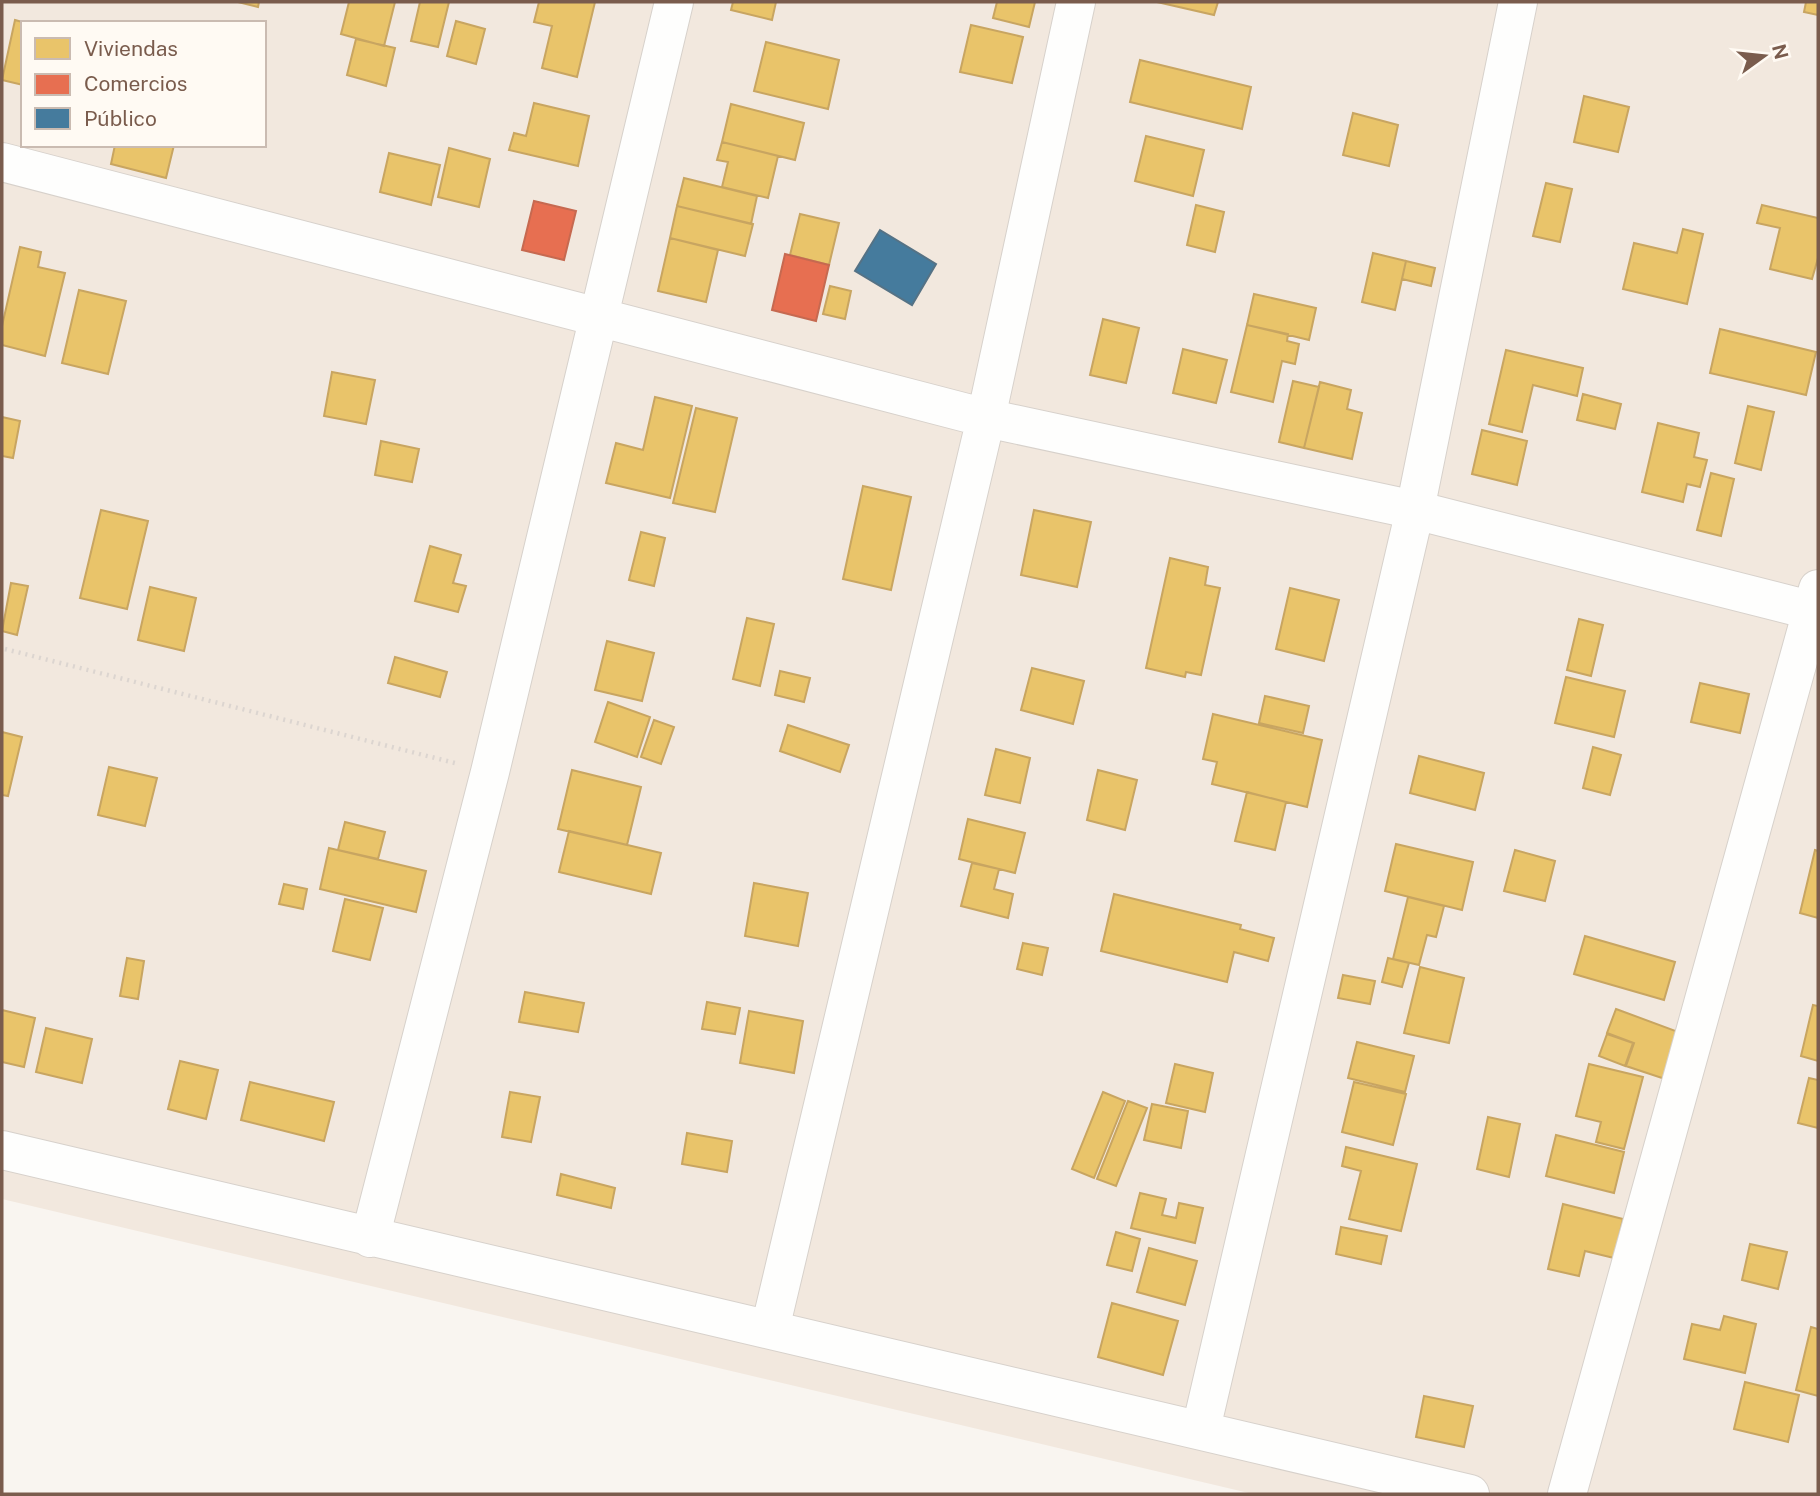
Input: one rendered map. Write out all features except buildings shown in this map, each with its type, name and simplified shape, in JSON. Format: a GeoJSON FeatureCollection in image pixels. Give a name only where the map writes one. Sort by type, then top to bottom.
{"type":"FeatureCollection","features":[{"type":"Feature","properties":{"kind":"street"},"geometry":{"type":"LineString","coordinates":[[370,1238],[490,772],[674,2]]}},
{"type":"Feature","properties":{"kind":"street"},"geometry":{"type":"LineString","coordinates":[[770,1329],[986,418],[1076,2]]}},
{"type":"Feature","properties":{"kind":"street"},"geometry":{"type":"LineString","coordinates":[[1201,1429],[1415,510],[1518,2]]}},
{"type":"Feature","properties":{"kind":"street"},"geometry":{"type":"LineString","coordinates":[[2,162],[986,418],[1415,510],[1816,604],[1567,1494]]}},
{"type":"Feature","properties":{"kind":"street"},"geometry":{"type":"LineString","coordinates":[[2,1150],[1470,1494]]}},
{"type":"Feature","properties":{"kind":"path"},"geometry":{"type":"LineString","coordinates":[[5,649],[490,772]]}},
{"type":"Feature","properties":{"kind":"shaded area"},"geometry":{"type":"Polygon","coordinates":[[[2,2],[1818,2],[1818,1494],[1253,1494],[2,1199],[2,2]]]}}]}
